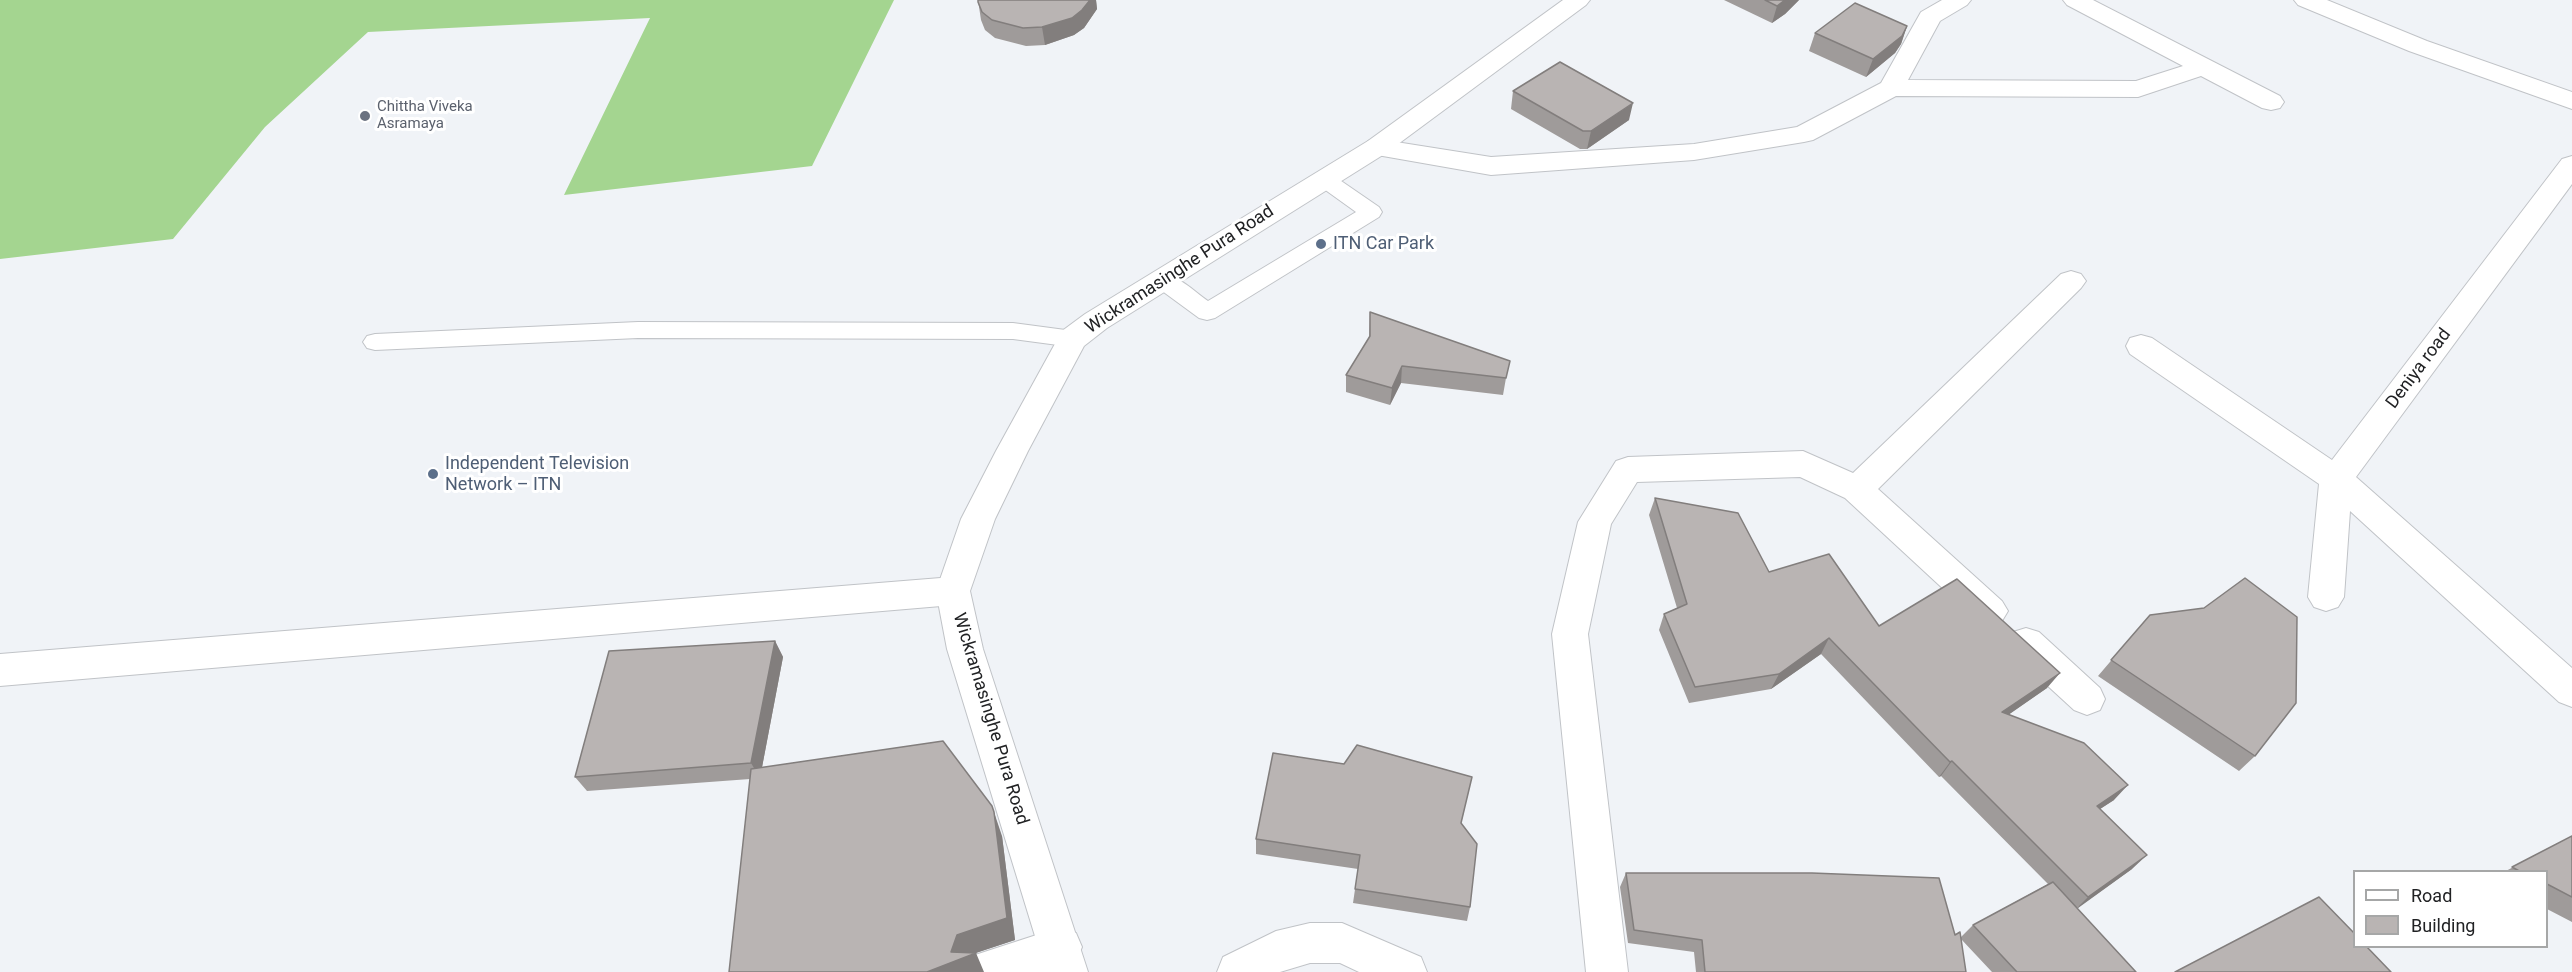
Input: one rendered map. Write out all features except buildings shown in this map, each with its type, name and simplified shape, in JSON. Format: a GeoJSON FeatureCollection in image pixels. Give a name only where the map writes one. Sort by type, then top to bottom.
{"type":"FeatureCollection","features":[{"type":"Feature","properties":{"kind":"street","name":"Wickramasinghe Pura Road"},"geometry":{"type":"LineString","coordinates":[[1064,960],[965,649],[953,591],[978,519],[1012,451],[1073,339],[1096,321],[1377,147],[1578,0]]}},
{"type":"Feature","properties":{"kind":"street"},"geometry":{"type":"LineString","coordinates":[[1891,88],[1930,17],[1959,0]]}},
{"type":"Feature","properties":{"kind":"street"},"geometry":{"type":"LineString","coordinates":[[2075,0],[2271,102]]}},
{"type":"Feature","properties":{"kind":"street"},"geometry":{"type":"LineString","coordinates":[[2306,0],[2418,46],[2572,101]]}},
{"type":"Feature","properties":{"kind":"street"},"geometry":{"type":"LineString","coordinates":[[1377,147],[1491,166],[1694,152],[1804,134],[1891,88],[2138,89],[2191,72],[2197,65]]}},
{"type":"Feature","properties":{"kind":"street","name":"Deniya road"},"geometry":{"type":"LineString","coordinates":[[2336,479],[2572,165]]}},
{"type":"Feature","properties":{"kind":"street"},"geometry":{"type":"LineString","coordinates":[[1857,489],[2071,281]]}},
{"type":"Feature","properties":{"kind":"street"},"geometry":{"type":"LineString","coordinates":[[2141,346],[2336,479],[2572,691]]}},
{"type":"Feature","properties":{"kind":"street"},"geometry":{"type":"LineString","coordinates":[[1607,972],[1570,634],[1595,522],[1628,470],[1803,464],[1857,489],[2087,699]]}},
{"type":"Feature","properties":{"kind":"street"},"geometry":{"type":"LineString","coordinates":[[2326,597],[2336,479]]}},
{"type":"Feature","properties":{"kind":"street"},"geometry":{"type":"LineString","coordinates":[[0,670],[953,591]]}},
{"type":"Feature","properties":{"kind":"street"},"geometry":{"type":"LineString","coordinates":[[1238,972],[1276,952],[1310,943],[1342,944],[1406,972]]}},
{"type":"Feature","properties":{"kind":"street"},"geometry":{"type":"LineString","coordinates":[[984,972],[1064,960]]}},
{"type":"Feature","properties":{"kind":"lane"},"geometry":{"type":"LineString","coordinates":[[1162,280],[1207,312],[1371,212],[1324,179]]}},
{"type":"Feature","properties":{"kind":"lane"},"geometry":{"type":"LineString","coordinates":[[375,342],[638,330],[1013,331],[1073,339]]}},
{"type":"Feature","properties":{"kind":"green space"},"geometry":{"type":"Polygon","coordinates":[[[0,0],[894,0],[812,166],[564,195],[650,18],[368,32],[265,127],[173,239],[0,259],[0,0]]]}},
{"type":"Feature","properties":{"kind":"place","name":"Chittha Viveka Asramaya"},"geometry":{"type":"Point","coordinates":[365,116]}},
{"type":"Feature","properties":{"kind":"place","name":"ITN Car Park"},"geometry":{"type":"Point","coordinates":[1321,244]}},
{"type":"Feature","properties":{"kind":"place","name":"Independent Television Network – ITN"},"geometry":{"type":"Point","coordinates":[433,474]}}]}
